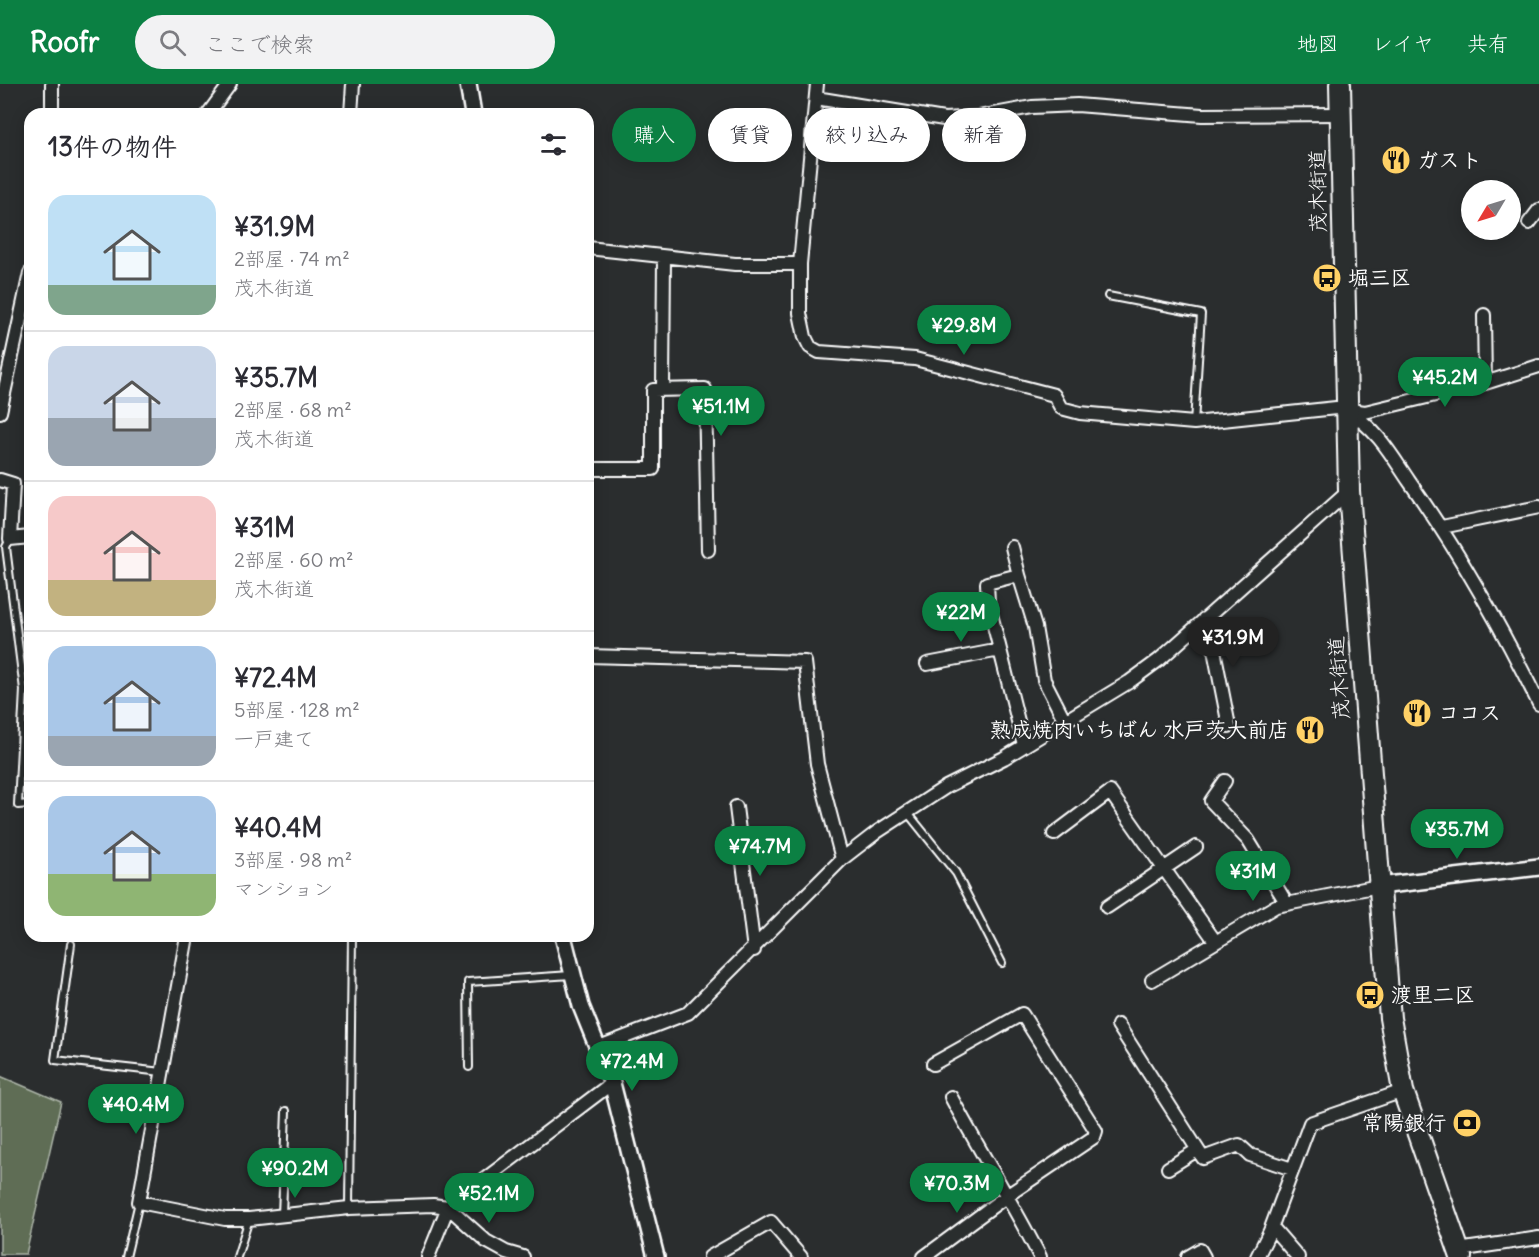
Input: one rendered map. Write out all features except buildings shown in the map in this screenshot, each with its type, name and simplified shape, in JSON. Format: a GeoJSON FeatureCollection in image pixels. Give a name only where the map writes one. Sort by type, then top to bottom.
{"type":"FeatureCollection","features":[{"type":"Feature","properties":{"kind":"highway","name":"茂木街道"},"geometry":{"type":"LineString","coordinates":[[1340,84],[1349,491],[1390,1017],[1403,1091],[1459,1253]]}},
{"type":"Feature","properties":{"kind":"street"},"geometry":{"type":"LineString","coordinates":[[52,84],[52,108]]}},
{"type":"Feature","properties":{"kind":"street"},"geometry":{"type":"LineString","coordinates":[[212,108],[230,84]]}},
{"type":"Feature","properties":{"kind":"street"},"geometry":{"type":"LineString","coordinates":[[351,108],[353,84]]}},
{"type":"Feature","properties":{"kind":"street"},"geometry":{"type":"LineString","coordinates":[[468,84],[472,108]]}},
{"type":"Feature","properties":{"kind":"street"},"geometry":{"type":"LineString","coordinates":[[1341,114],[1202,115],[1077,105],[1032,107],[978,117],[944,119],[814,88],[800,264],[800,313],[805,337],[810,347],[819,352],[915,358],[1054,395],[1061,408],[1080,412],[1194,423],[1336,408],[1373,411],[1485,383],[1539,366]]}},
{"type":"Feature","properties":{"kind":"street"},"geometry":{"type":"LineString","coordinates":[[1529,224],[1539,210]]}},
{"type":"Feature","properties":{"kind":"street"},"geometry":{"type":"LineString","coordinates":[[594,249],[735,264],[800,264]]}},
{"type":"Feature","properties":{"kind":"street"},"geometry":{"type":"LineString","coordinates":[[663,390],[664,257]]}},
{"type":"Feature","properties":{"kind":"street"},"geometry":{"type":"LineString","coordinates":[[0,412],[24,301]]}},
{"type":"Feature","properties":{"kind":"street"},"geometry":{"type":"LineString","coordinates":[[1484,315],[1485,383]]}},
{"type":"Feature","properties":{"kind":"street"},"geometry":{"type":"LineString","coordinates":[[594,469],[653,469],[653,390],[705,389],[708,550]]}},
{"type":"Feature","properties":{"kind":"street"},"geometry":{"type":"LineString","coordinates":[[1347,410],[1370,427],[1442,528],[1482,595],[1539,704]]}},
{"type":"Feature","properties":{"kind":"street"},"geometry":{"type":"LineString","coordinates":[[0,480],[13,484],[10,539],[24,538]]}},
{"type":"Feature","properties":{"kind":"street"},"geometry":{"type":"LineString","coordinates":[[598,1047],[688,1013],[754,950],[842,859],[945,786],[1004,758],[1159,660],[1349,491]]}},
{"type":"Feature","properties":{"kind":"street"},"geometry":{"type":"LineString","coordinates":[[1442,528],[1539,507]]}},
{"type":"Feature","properties":{"kind":"street"},"geometry":{"type":"LineString","coordinates":[[1012,547],[1035,627],[1044,680],[1065,721]]}},
{"type":"Feature","properties":{"kind":"street"},"geometry":{"type":"LineString","coordinates":[[1019,575],[987,583],[987,602],[1024,745]]}},
{"type":"Feature","properties":{"kind":"street"},"geometry":{"type":"LineString","coordinates":[[1204,619],[1215,650],[1229,726]]}},
{"type":"Feature","properties":{"kind":"street"},"geometry":{"type":"LineString","coordinates":[[927,664],[1000,650]]}},
{"type":"Feature","properties":{"kind":"street"},"geometry":{"type":"LineString","coordinates":[[594,656],[805,662],[817,764],[842,859]]}},
{"type":"Feature","properties":{"kind":"street"},"geometry":{"type":"LineString","coordinates":[[1225,781],[1211,801],[1248,840],[1287,904]]}},
{"type":"Feature","properties":{"kind":"street"},"geometry":{"type":"LineString","coordinates":[[1054,834],[1110,792],[1215,941]]}},
{"type":"Feature","properties":{"kind":"street"},"geometry":{"type":"LineString","coordinates":[[736,807],[754,950]]}},
{"type":"Feature","properties":{"kind":"street"},"geometry":{"type":"LineString","coordinates":[[1107,907],[1196,847]]}},
{"type":"Feature","properties":{"kind":"street"},"geometry":{"type":"LineString","coordinates":[[1152,980],[1276,906],[1379,886],[1539,867]]}},
{"type":"Feature","properties":{"kind":"street"},"geometry":{"type":"LineString","coordinates":[[186,942],[139,1202],[225,1219],[249,1219],[349,1208],[433,1205],[447,1207],[486,1241],[506,1252],[523,1257]]}},
{"type":"Feature","properties":{"kind":"street"},"geometry":{"type":"LineString","coordinates":[[564,942],[571,975],[612,1083],[656,1257]]}},
{"type":"Feature","properties":{"kind":"street"},"geometry":{"type":"LineString","coordinates":[[924,1257],[1008,1195],[1094,1137],[1096,1131],[1022,1014],[933,1064]]}},
{"type":"Feature","properties":{"kind":"street"},"geometry":{"type":"LineString","coordinates":[[1118,1025],[1203,1158],[1239,1145],[1250,1155],[1292,1169]]}},
{"type":"Feature","properties":{"kind":"street"},"geometry":{"type":"LineString","coordinates":[[428,1257],[447,1207],[612,1083]]}},
{"type":"Feature","properties":{"kind":"street"},"geometry":{"type":"LineString","coordinates":[[1257,1257],[1272,1227],[1310,1123],[1403,1091]]}},
{"type":"Feature","properties":{"kind":"street"},"geometry":{"type":"LineString","coordinates":[[951,1097],[985,1162],[1008,1195],[1040,1257]]}},
{"type":"Feature","properties":{"kind":"street"},"geometry":{"type":"LineString","coordinates":[[1168,1168],[1197,1150]]}},
{"type":"Feature","properties":{"kind":"street"},"geometry":{"type":"LineString","coordinates":[[710,1257],[771,1222],[801,1257]]}},
{"type":"Feature","properties":{"kind":"street"},"geometry":{"type":"LineString","coordinates":[[1272,1227],[1298,1257]]}},
{"type":"Feature","properties":{"kind":"street"},"geometry":{"type":"LineString","coordinates":[[1459,1253],[1539,1238]]}},
{"type":"Feature","properties":{"kind":"street"},"geometry":{"type":"LineString","coordinates":[[1188,1257],[1200,1250],[1204,1257]]}},
{"type":"Feature","properties":{"kind":"lane"},"geometry":{"type":"LineString","coordinates":[[1108,296],[1201,314],[1194,423]]}},
{"type":"Feature","properties":{"kind":"lane"},"geometry":{"type":"LineString","coordinates":[[10,539],[6,547],[24,690],[18,805],[24,804]]}},
{"type":"Feature","properties":{"kind":"lane"},"geometry":{"type":"LineString","coordinates":[[907,811],[956,873],[1002,963]]}},
{"type":"Feature","properties":{"kind":"lane"},"geometry":{"type":"LineString","coordinates":[[349,1208],[352,942]]}},
{"type":"Feature","properties":{"kind":"lane"},"geometry":{"type":"LineString","coordinates":[[71,944],[55,1060],[162,1072]]}},
{"type":"Feature","properties":{"kind":"lane"},"geometry":{"type":"LineString","coordinates":[[469,1067],[468,982],[571,975]]}},
{"type":"Feature","properties":{"kind":"lane"},"geometry":{"type":"LineString","coordinates":[[282,1215],[286,1111]]}},
{"type":"Feature","properties":{"kind":"lane"},"geometry":{"type":"LineString","coordinates":[[126,1257],[139,1202]]}},
{"type":"Feature","properties":{"kind":"lane"},"geometry":{"type":"LineString","coordinates":[[237,1257],[249,1219]]}},
{"type":"Feature","properties":{"kind":"green space"},"geometry":{"type":"Polygon","coordinates":[[[0,1076],[61,1102],[26,1254],[0,1254],[0,1076]]]}},
{"type":"Feature","properties":{"kind":"place","name":"ガスト"},"geometry":{"type":"Point","coordinates":[1396,160]}},
{"type":"Feature","properties":{"kind":"place","name":"堀三区"},"geometry":{"type":"Point","coordinates":[1327,278]}},
{"type":"Feature","properties":{"kind":"place","name":"ココス"},"geometry":{"type":"Point","coordinates":[1417,713]}},
{"type":"Feature","properties":{"kind":"place","name":"熟成焼肉いちばん 水戸茨大前店"},"geometry":{"type":"Point","coordinates":[1310,730]}},
{"type":"Feature","properties":{"kind":"place","name":"渡里二区"},"geometry":{"type":"Point","coordinates":[1370,995]}},
{"type":"Feature","properties":{"kind":"place","name":"常陽銀行"},"geometry":{"type":"Point","coordinates":[1467,1123]}}]}
